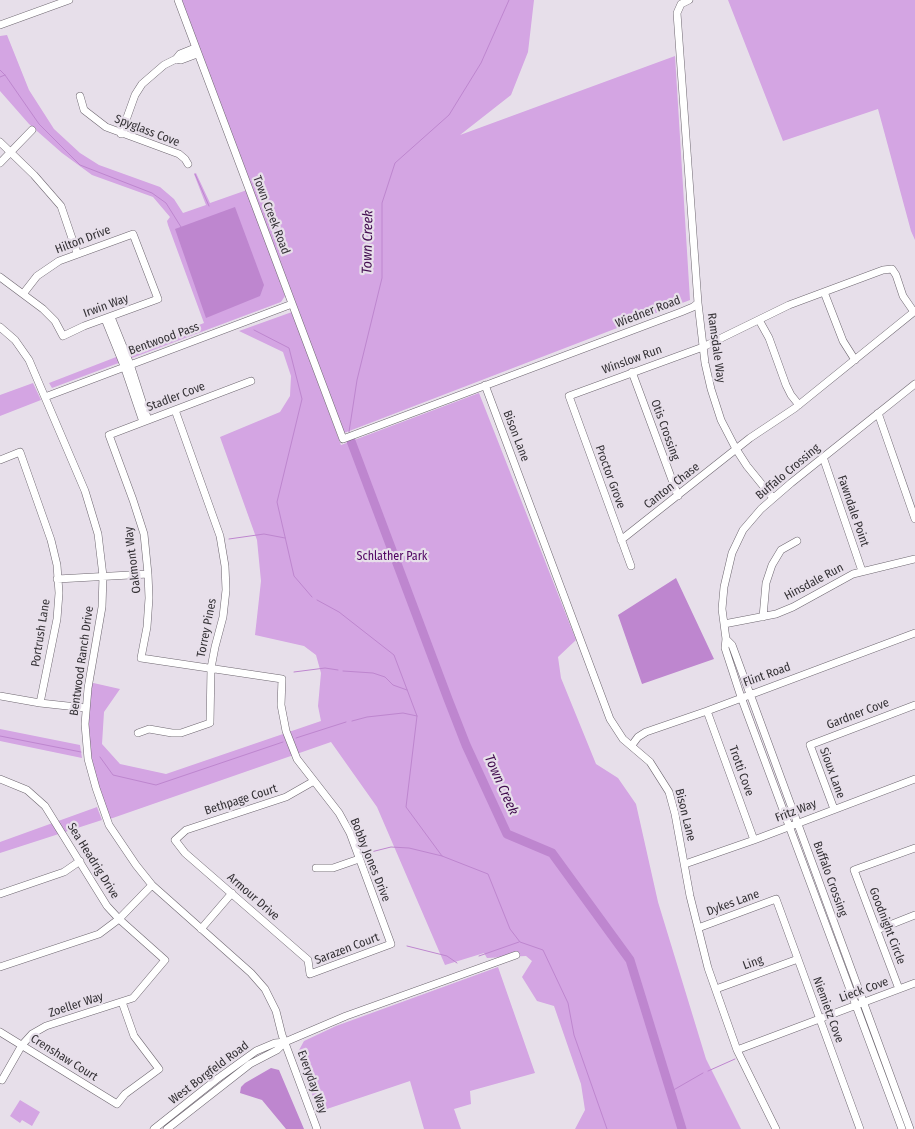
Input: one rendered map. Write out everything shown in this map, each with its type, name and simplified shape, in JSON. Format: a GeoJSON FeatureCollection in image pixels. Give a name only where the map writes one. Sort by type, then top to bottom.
{"type":"FeatureCollection","features":[{"type":"Feature","properties":{"kind":"street"},"geometry":{"type":"LineString","coordinates":[[0,25],[69,0]]}},
{"type":"Feature","properties":{"kind":"street","name":"Town Creek Road"},"geometry":{"type":"LineString","coordinates":[[178,0],[342,438]]}},
{"type":"Feature","properties":{"kind":"street","name":"Wiedner Road"},"geometry":{"type":"LineString","coordinates":[[342,438],[680,312],[693,307],[698,302],[677,13],[681,4],[689,0]]}},
{"type":"Feature","properties":{"kind":"street"},"geometry":{"type":"LineString","coordinates":[[121,134],[135,95],[142,84],[180,54],[196,51]]}},
{"type":"Feature","properties":{"kind":"street","name":"Spyglass Cove"},"geometry":{"type":"LineString","coordinates":[[80,96],[84,110],[106,127],[179,154],[188,164]]}},
{"type":"Feature","properties":{"kind":"street"},"geometry":{"type":"LineString","coordinates":[[0,163],[32,130]]}},
{"type":"Feature","properties":{"kind":"street"},"geometry":{"type":"LineString","coordinates":[[0,142],[50,192],[61,206],[77,253]]}},
{"type":"Feature","properties":{"kind":"street","name":"Hilton Drive"},"geometry":{"type":"LineString","coordinates":[[23,294],[37,276],[47,268],[77,253],[133,234],[158,299]]}},
{"type":"Feature","properties":{"kind":"street","name":"Winslow Run"},"geometry":{"type":"LineString","coordinates":[[569,396],[703,347],[789,305],[883,270],[892,269],[903,296],[915,312]]}},
{"type":"Feature","properties":{"kind":"street"},"geometry":{"type":"LineString","coordinates":[[0,277],[23,294]]}},
{"type":"Feature","properties":{"kind":"street"},"geometry":{"type":"LineString","coordinates":[[824,292],[843,341],[855,360]]}},
{"type":"Feature","properties":{"kind":"street","name":"Irwin Way"},"geometry":{"type":"LineString","coordinates":[[23,294],[55,321],[63,336],[158,299]]}},
{"type":"Feature","properties":{"kind":"street","name":"Ramsdale Way"},"geometry":{"type":"LineString","coordinates":[[698,302],[710,389],[721,420],[736,449],[773,498]]}},
{"type":"Feature","properties":{"kind":"street","name":"Bentwood Pass"},"geometry":{"type":"LineString","coordinates":[[45,397],[292,304]]}},
{"type":"Feature","properties":{"kind":"street","name":"Canton Chase"},"geometry":{"type":"LineString","coordinates":[[621,540],[736,449],[799,405],[915,312]]}},
{"type":"Feature","properties":{"kind":"street"},"geometry":{"type":"LineString","coordinates":[[108,318],[127,365],[146,421]]}},
{"type":"Feature","properties":{"kind":"street"},"geometry":{"type":"LineString","coordinates":[[759,320],[769,338],[786,385],[799,405]]}},
{"type":"Feature","properties":{"kind":"street","name":"Bentwood Ranch Drive"},"geometry":{"type":"LineString","coordinates":[[0,327],[15,340],[29,360],[85,492],[98,534],[103,576],[102,607],[85,724],[88,758],[109,825],[152,885],[251,973],[265,989],[276,1011],[285,1042]]}},
{"type":"Feature","properties":{"kind":"street","name":"Otis Crossing"},"geometry":{"type":"LineString","coordinates":[[632,372],[678,496]]}},
{"type":"Feature","properties":{"kind":"street","name":"Stadler Cove"},"geometry":{"type":"LineString","coordinates":[[109,435],[251,381]]}},
{"type":"Feature","properties":{"kind":"street","name":"Buffalo Crossing"},"geometry":{"type":"LineString","coordinates":[[902,1129],[741,697],[725,648],[726,638],[722,609],[724,587],[732,553],[744,530],[761,509],[915,384]]}},
{"type":"Feature","properties":{"kind":"street","name":"Bison Lane"},"geometry":{"type":"LineString","coordinates":[[485,385],[610,719],[618,733],[650,762],[669,792],[708,968],[737,1050],[776,1129]]}},
{"type":"Feature","properties":{"kind":"street","name":"Proctor Grove"},"geometry":{"type":"LineString","coordinates":[[569,396],[631,566]]}},
{"type":"Feature","properties":{"kind":"street","name":"Torrey Pines"},"geometry":{"type":"LineString","coordinates":[[138,733],[149,729],[182,733],[210,723],[211,668],[214,647],[223,617],[226,590],[225,566],[220,536],[212,509],[175,410]]}},
{"type":"Feature","properties":{"kind":"street"},"geometry":{"type":"LineString","coordinates":[[878,413],[915,518]]}},
{"type":"Feature","properties":{"kind":"street","name":"Oakmont Way"},"geometry":{"type":"LineString","coordinates":[[109,435],[144,534],[148,574],[147,627],[141,658],[211,668]]}},
{"type":"Feature","properties":{"kind":"street","name":"Portrush Lane"},"geometry":{"type":"LineString","coordinates":[[0,460],[20,452],[51,540],[57,565],[59,593],[57,619],[40,703]]}},
{"type":"Feature","properties":{"kind":"street","name":"Fawndale Point"},"geometry":{"type":"LineString","coordinates":[[823,457],[862,571]]}},
{"type":"Feature","properties":{"kind":"street"},"geometry":{"type":"LineString","coordinates":[[763,617],[766,583],[772,565],[781,550],[797,541]]}},
{"type":"Feature","properties":{"kind":"street","name":"Hinsdale Run"},"geometry":{"type":"LineString","coordinates":[[724,624],[776,614],[862,571],[915,559]]}},
{"type":"Feature","properties":{"kind":"street"},"geometry":{"type":"LineString","coordinates":[[57,579],[148,574]]}},
{"type":"Feature","properties":{"kind":"street","name":"Flint Road"},"geometry":{"type":"LineString","coordinates":[[632,745],[638,737],[646,732],[915,633]]}},
{"type":"Feature","properties":{"kind":"street","name":"Buffalo Crossing"},"geometry":{"type":"LineString","coordinates":[[726,638],[732,645],[910,1129]]}},
{"type":"Feature","properties":{"kind":"street","name":"Bobby Jones Drive"},"geometry":{"type":"LineString","coordinates":[[211,668],[282,679],[281,705],[286,731],[298,759],[339,814],[350,833],[391,944]]}},
{"type":"Feature","properties":{"kind":"street"},"geometry":{"type":"LineString","coordinates":[[0,696],[86,708]]}},
{"type":"Feature","properties":{"kind":"street","name":"Gardner Cove"},"geometry":{"type":"LineString","coordinates":[[810,745],[915,705]]}},
{"type":"Feature","properties":{"kind":"street","name":"Trotti Cove"},"geometry":{"type":"LineString","coordinates":[[707,711],[754,840]]}},
{"type":"Feature","properties":{"kind":"street","name":"Sioux Lane"},"geometry":{"type":"LineString","coordinates":[[810,745],[834,809]]}},
{"type":"Feature","properties":{"kind":"street","name":"Sea Headrig Drive"},"geometry":{"type":"LineString","coordinates":[[0,779],[27,790],[45,806],[106,906],[165,960]]}},
{"type":"Feature","properties":{"kind":"street","name":"Fritz Way"},"geometry":{"type":"LineString","coordinates":[[685,864],[915,779]]}},
{"type":"Feature","properties":{"kind":"street","name":"Bethpage Court"},"geometry":{"type":"LineString","coordinates":[[175,840],[186,830],[286,797],[314,780]]}},
{"type":"Feature","properties":{"kind":"street","name":"Armour Drive"},"geometry":{"type":"LineString","coordinates":[[175,840],[185,853],[308,960],[310,974]]}},
{"type":"Feature","properties":{"kind":"street","name":"Goodnight Circle"},"geometry":{"type":"LineString","coordinates":[[899,989],[854,870],[915,848]]}},
{"type":"Feature","properties":{"kind":"street"},"geometry":{"type":"LineString","coordinates":[[316,868],[332,868],[359,859]]}},
{"type":"Feature","properties":{"kind":"street"},"geometry":{"type":"LineString","coordinates":[[0,894],[64,872],[80,862]]}},
{"type":"Feature","properties":{"kind":"street"},"geometry":{"type":"LineString","coordinates":[[0,967],[99,934],[118,919],[152,885]]}},
{"type":"Feature","properties":{"kind":"street"},"geometry":{"type":"LineString","coordinates":[[201,929],[232,893]]}},
{"type":"Feature","properties":{"kind":"street","name":"Dykes Lane"},"geometry":{"type":"LineString","coordinates":[[698,928],[776,899]]}},
{"type":"Feature","properties":{"kind":"street","name":"Niemietz Cove"},"geometry":{"type":"LineString","coordinates":[[776,899],[860,1129]]}},
{"type":"Feature","properties":{"kind":"street"},"geometry":{"type":"LineString","coordinates":[[877,930],[915,915]]}},
{"type":"Feature","properties":{"kind":"street","name":"Sarazen Court"},"geometry":{"type":"LineString","coordinates":[[310,974],[391,944]]}},
{"type":"Feature","properties":{"kind":"street"},"geometry":{"type":"LineString","coordinates":[[285,1042],[346,1016],[516,954]]}},
{"type":"Feature","properties":{"kind":"street","name":"Ling"},"geometry":{"type":"LineString","coordinates":[[716,988],[798,959]]}},
{"type":"Feature","properties":{"kind":"street","name":"Zoeller Way"},"geometry":{"type":"LineString","coordinates":[[2,1080],[22,1045],[32,1034],[46,1026],[133,998],[165,960]]}},
{"type":"Feature","properties":{"kind":"street","name":"Lieck Cove"},"geometry":{"type":"LineString","coordinates":[[737,1050],[915,983]]}},
{"type":"Feature","properties":{"kind":"street","name":"Crenshaw Court"},"geometry":{"type":"LineString","coordinates":[[0,1032],[117,1104],[125,1094],[159,1069],[134,1036],[122,1002]]}},
{"type":"Feature","properties":{"kind":"street","name":"West Borgfeld Road"},"geometry":{"type":"LineString","coordinates":[[154,1129],[256,1051],[275,1043],[285,1042]]}},
{"type":"Feature","properties":{"kind":"street","name":"West Borgfeld Road"},"geometry":{"type":"LineString","coordinates":[[167,1129],[250,1064],[277,1050],[285,1042]]}},
{"type":"Feature","properties":{"kind":"street","name":"Everyday Way"},"geometry":{"type":"LineString","coordinates":[[285,1042],[317,1129]]}},
{"type":"Feature","properties":{"kind":"green space"},"geometry":{"type":"Polygon","coordinates":[[[179,0],[534,0],[528,52],[511,95],[460,135],[675,56],[690,300],[344,433],[179,0]]]}},
{"type":"Feature","properties":{"kind":"green space"},"geometry":{"type":"Polygon","coordinates":[[[728,0],[915,0],[915,240],[878,109],[783,141],[728,0]]]}},
{"type":"Feature","properties":{"kind":"green space"},"geometry":{"type":"Polygon","coordinates":[[[7,35],[29,90],[54,129],[80,153],[99,165],[160,187],[174,199],[183,213],[206,205],[194,174],[196,173],[210,203],[247,190],[285,296],[281,302],[52,388],[49,383],[204,323],[168,225],[167,221],[170,217],[153,197],[92,175],[62,153],[29,124],[0,91],[0,36],[7,35]]]}},
{"type":"Feature","properties":{"kind":"green space","name":"Schlather Park"},"geometry":{"type":"Polygon","coordinates":[[[292,312],[341,445],[479,393],[576,640],[558,657],[561,678],[596,764],[618,778],[636,804],[658,902],[706,1059],[741,1129],[575,1129],[585,1110],[581,1084],[554,1006],[537,1001],[522,977],[532,961],[526,956],[487,958],[484,953],[445,965],[377,807],[331,742],[107,820],[88,759],[89,682],[120,689],[104,712],[102,744],[120,764],[166,774],[321,721],[318,706],[321,673],[316,655],[304,646],[255,635],[261,581],[257,540],[220,437],[280,412],[290,396],[291,376],[283,352],[239,331],[292,312]]]}},
{"type":"Feature","properties":{"kind":"green space"},"geometry":{"type":"Polygon","coordinates":[[[33,383],[41,400],[0,416],[0,395],[33,383]]]}},
{"type":"Feature","properties":{"kind":"green space"},"geometry":{"type":"Polygon","coordinates":[[[0,729],[80,745],[82,758],[0,741],[0,729]]]}},
{"type":"Feature","properties":{"kind":"green space"},"geometry":{"type":"Polygon","coordinates":[[[97,807],[102,820],[0,853],[0,842],[97,807]]]}},
{"type":"Feature","properties":{"kind":"green space"},"geometry":{"type":"Polygon","coordinates":[[[498,967],[535,1073],[470,1091],[471,1104],[454,1109],[461,1129],[424,1129],[410,1081],[318,1112],[298,1052],[304,1041],[336,1026],[498,967]]]}},
{"type":"Feature","properties":{"kind":"green space"},"geometry":{"type":"Polygon","coordinates":[[[20,1100],[40,1112],[32,1126],[22,1120],[20,1123],[10,1116],[20,1100]]]}},
{"type":"Feature","properties":{"kind":"shaded area"},"geometry":{"type":"Polygon","coordinates":[[[235,207],[264,285],[260,296],[206,318],[175,229],[235,207]]]}},
{"type":"Feature","properties":{"kind":"shaded area"},"geometry":{"type":"Polygon","coordinates":[[[676,578],[714,659],[642,684],[618,615],[676,578]]]}},
{"type":"Feature","properties":{"kind":"shaded area"},"geometry":{"type":"Polygon","coordinates":[[[271,1068],[279,1070],[304,1129],[286,1129],[262,1100],[240,1093],[241,1087],[245,1083],[271,1068]]]}},
{"type":"Feature","properties":{"kind":"waterway","name":"Town Creek"},"geometry":{"type":"LineString","coordinates":[[349,432],[357,380],[382,278],[382,203],[395,163],[449,115],[481,63],[509,0]]}},
{"type":"Feature","properties":{"kind":"waterway"},"geometry":{"type":"LineString","coordinates":[[0,70],[39,124],[80,165],[152,193],[166,203],[181,227]]}},
{"type":"Feature","properties":{"kind":"waterway"},"geometry":{"type":"LineString","coordinates":[[0,77],[5,75]]}},
{"type":"Feature","properties":{"kind":"waterway"},"geometry":{"type":"LineString","coordinates":[[195,174],[209,206]]}},
{"type":"Feature","properties":{"kind":"waterway"},"geometry":{"type":"LineString","coordinates":[[254,330],[289,348],[302,399],[277,502],[294,576],[312,597]]}},
{"type":"Feature","properties":{"kind":"waterway","name":"Town Creek"},"geometry":{"type":"LineString","coordinates":[[351,441],[466,745],[507,834],[552,853],[630,960],[682,1129]]}},
{"type":"Feature","properties":{"kind":"waterway"},"geometry":{"type":"LineString","coordinates":[[229,539],[264,534],[285,538]]}},
{"type":"Feature","properties":{"kind":"waterway"},"geometry":{"type":"LineString","coordinates":[[317,600],[339,612],[394,655],[417,716],[406,807],[442,856],[488,874],[510,929],[520,942],[543,950],[568,1003],[574,1035],[607,1129]]}},
{"type":"Feature","properties":{"kind":"waterway"},"geometry":{"type":"LineString","coordinates":[[294,672],[325,668],[338,670]]}},
{"type":"Feature","properties":{"kind":"waterway"},"geometry":{"type":"LineString","coordinates":[[343,671],[373,673],[385,677],[393,685],[407,690]]}},
{"type":"Feature","properties":{"kind":"waterway"},"geometry":{"type":"LineString","coordinates":[[352,721],[367,717],[403,713],[417,716]]}},
{"type":"Feature","properties":{"kind":"waterway"},"geometry":{"type":"LineString","coordinates":[[296,738],[346,722]]}},
{"type":"Feature","properties":{"kind":"waterway"},"geometry":{"type":"LineString","coordinates":[[0,736],[81,752]]}},
{"type":"Feature","properties":{"kind":"waterway"},"geometry":{"type":"LineString","coordinates":[[100,757],[113,775],[156,785],[283,742]]}},
{"type":"Feature","properties":{"kind":"waterway"},"geometry":{"type":"LineString","coordinates":[[367,853],[391,847],[409,848],[442,856]]}},
{"type":"Feature","properties":{"kind":"waterway"},"geometry":{"type":"LineString","coordinates":[[479,956],[519,942]]}},
{"type":"Feature","properties":{"kind":"waterway"},"geometry":{"type":"LineString","coordinates":[[407,946],[447,956],[457,963]]}},
{"type":"Feature","properties":{"kind":"waterway"},"geometry":{"type":"LineString","coordinates":[[708,1071],[735,1059]]}},
{"type":"Feature","properties":{"kind":"waterway"},"geometry":{"type":"LineString","coordinates":[[670,1092],[703,1073]]}}]}
